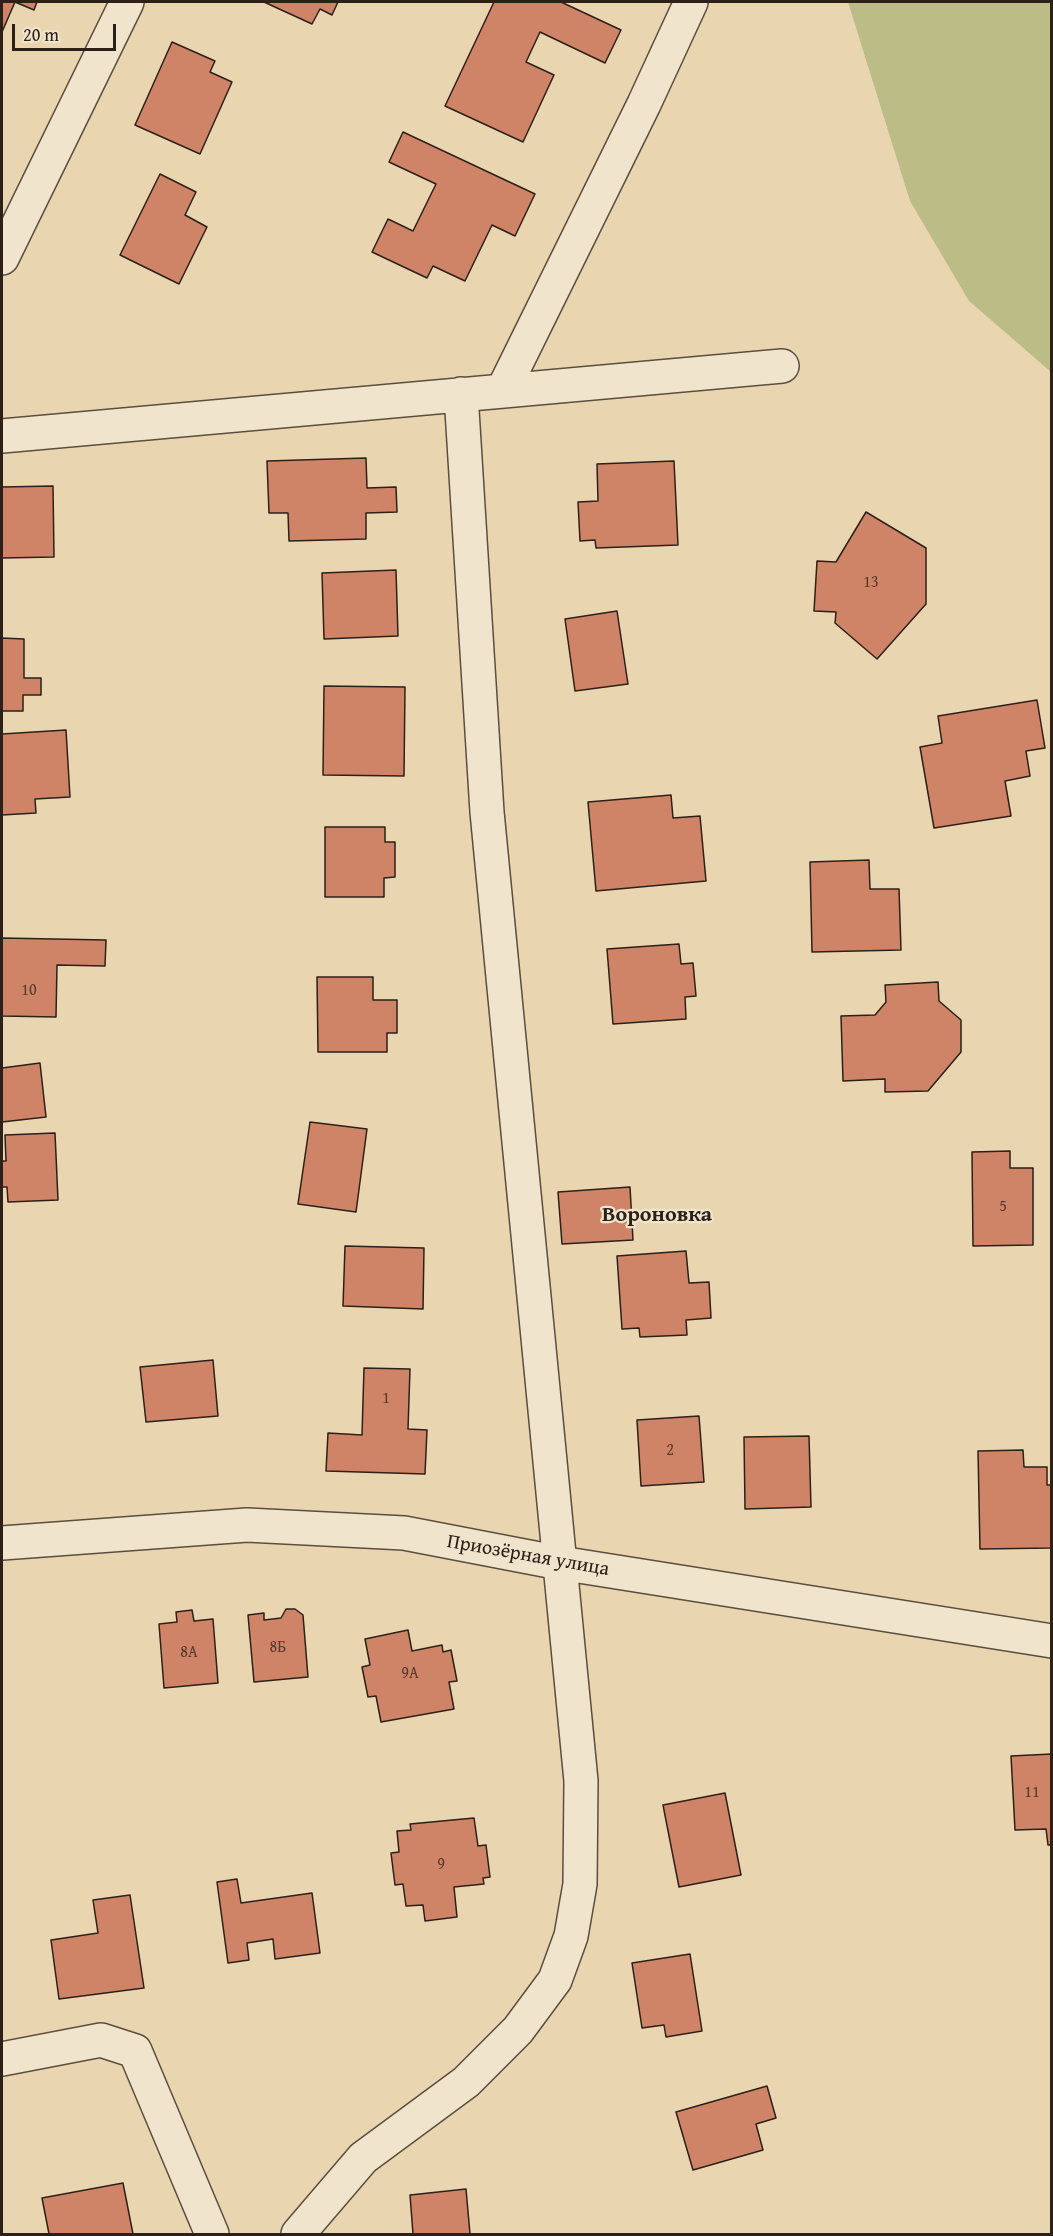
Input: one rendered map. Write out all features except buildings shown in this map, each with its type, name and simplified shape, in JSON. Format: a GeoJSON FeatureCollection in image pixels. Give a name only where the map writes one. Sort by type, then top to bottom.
{"type":"FeatureCollection","features":[{"type":"Feature","properties":{"kind":"street"},"geometry":{"type":"LineString","coordinates":[[2,258],[127,2]]}},
{"type":"Feature","properties":{"kind":"street"},"geometry":{"type":"LineString","coordinates":[[503,390],[644,104],[691,2]]}},
{"type":"Feature","properties":{"kind":"street"},"geometry":{"type":"LineString","coordinates":[[2,436],[782,366]]}},
{"type":"Feature","properties":{"kind":"street"},"geometry":{"type":"LineString","coordinates":[[298,2235],[363,2158],[466,2082],[518,2030],[555,1980],[571,1936],[580,1884],[581,1781],[487,812],[460,394]]}},
{"type":"Feature","properties":{"kind":"street","name":"Приозёрная улица"},"geometry":{"type":"LineString","coordinates":[[2,1544],[247,1525],[404,1533],[560,1563],[1052,1641]]}},
{"type":"Feature","properties":{"kind":"street"},"geometry":{"type":"LineString","coordinates":[[2,2059],[101,2040],[135,2050],[212,2235]]}},
{"type":"Feature","properties":{"kind":"green space"},"geometry":{"type":"Polygon","coordinates":[[[848,2],[1051,2],[1051,372],[969,301],[910,201],[848,2]]]}},
{"type":"Feature","properties":{"kind":"district","name":"Вороновка"},"geometry":{"type":"Point","coordinates":[657,1215]}}]}
